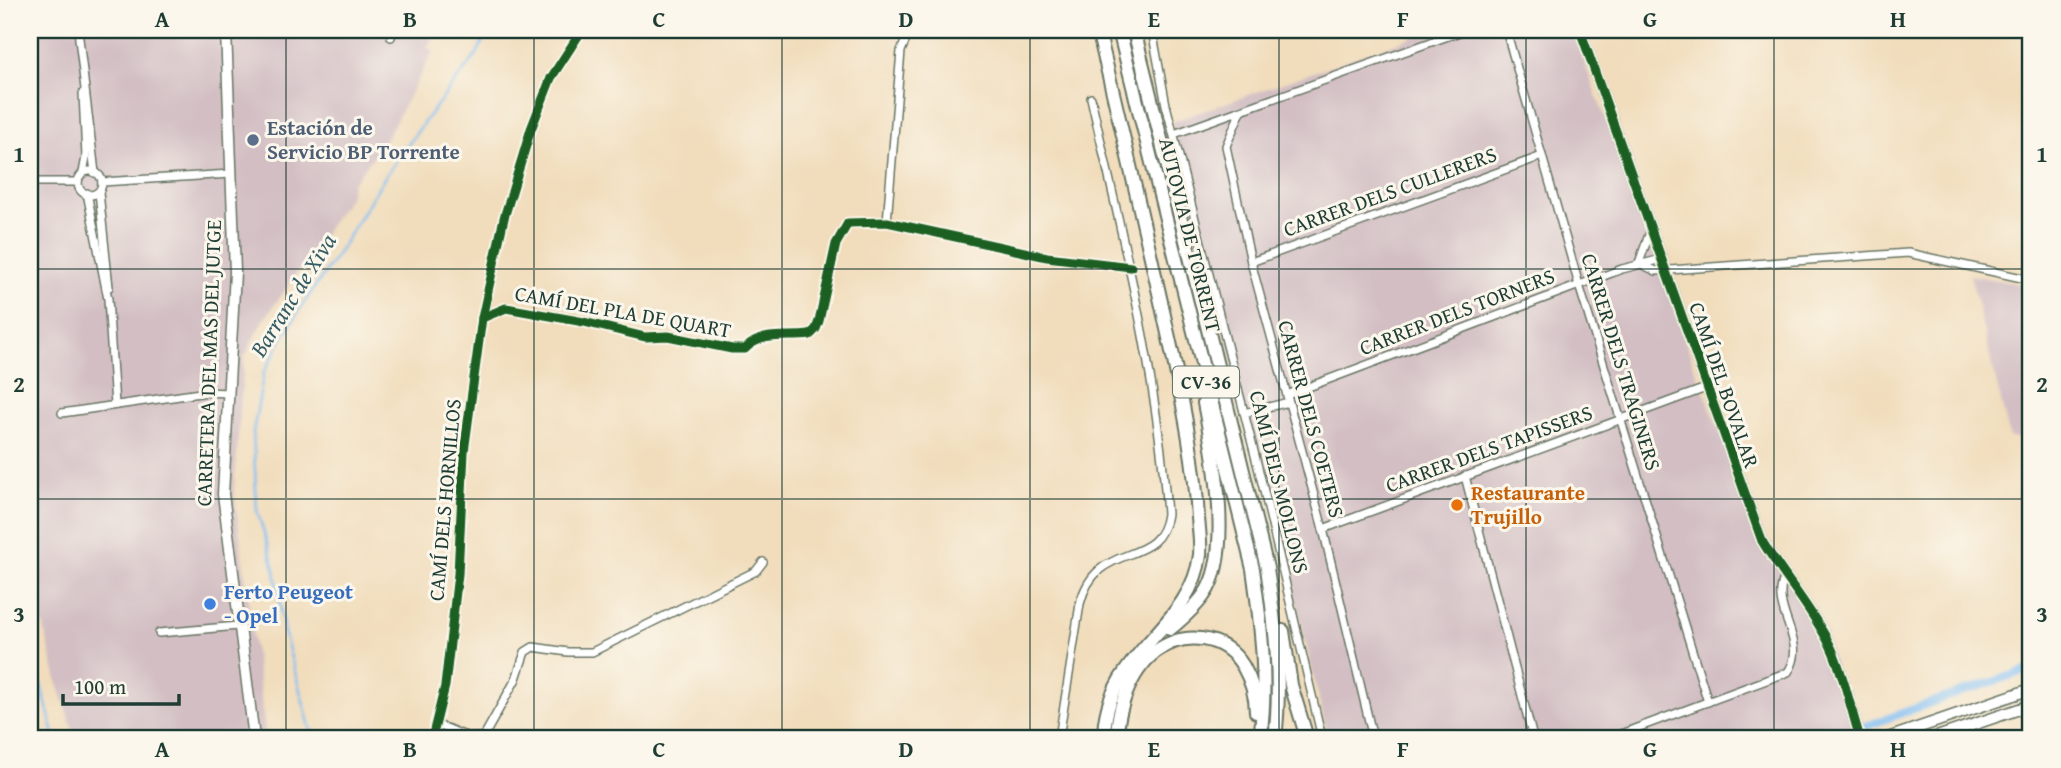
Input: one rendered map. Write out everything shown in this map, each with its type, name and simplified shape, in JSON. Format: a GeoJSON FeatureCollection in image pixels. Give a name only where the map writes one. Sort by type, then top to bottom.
{"type":"FeatureCollection","features":[{"type":"Feature","properties":{"kind":"highway"},"geometry":{"type":"LineString","coordinates":[[1098,30],[1186,418],[1196,488],[1200,554],[1194,583],[1174,614],[1124,671],[1107,709],[1104,738]]}},
{"type":"Feature","properties":{"kind":"highway","name":"AUTOVIA DE TORRENT"},"geometry":{"type":"LineString","coordinates":[[1119,30],[1253,569],[1262,632],[1260,738]]}},
{"type":"Feature","properties":{"kind":"highway","name":"AUTOVIA DE TORRENT"},"geometry":{"type":"LineString","coordinates":[[1134,30],[1246,474],[1267,568],[1276,632],[1279,690],[1275,738]]}},
{"type":"Feature","properties":{"kind":"highway"},"geometry":{"type":"LineString","coordinates":[[1124,671],[1206,594],[1217,564],[1220,530],[1212,448],[1179,291],[1176,259]]}},
{"type":"Feature","properties":{"kind":"highway"},"geometry":{"type":"LineString","coordinates":[[1246,474],[1255,497],[1272,566],[1292,685],[1307,738]]}},
{"type":"Feature","properties":{"kind":"highway"},"geometry":{"type":"LineString","coordinates":[[1118,738],[1120,710],[1136,673],[1154,653],[1174,641],[1196,638],[1220,642],[1236,654],[1249,676],[1256,704],[1254,738]]}},
{"type":"Feature","properties":{"kind":"street"},"geometry":{"type":"LineString","coordinates":[[78,30],[95,173],[102,182]]}},
{"type":"Feature","properties":{"kind":"street","name":"CARRETERA DEL MAS DEL JUTGE"},"geometry":{"type":"LineString","coordinates":[[226,30],[235,272],[223,494],[254,738]]}},
{"type":"Feature","properties":{"kind":"street","name":"CAMÍ DELS HORNILLOS"},"geometry":{"type":"LineString","coordinates":[[432,738],[445,686],[455,598],[464,452],[482,318],[504,218],[531,129],[551,78],[582,30]]}},
{"type":"Feature","properties":{"kind":"street"},"geometry":{"type":"LineString","coordinates":[[887,222],[901,51],[910,30]]}},
{"type":"Feature","properties":{"kind":"street","name":"CAMÍ DELS MOLLONS"},"geometry":{"type":"LineString","coordinates":[[1152,30],[1174,134],[1322,738]]}},
{"type":"Feature","properties":{"kind":"street"},"geometry":{"type":"LineString","coordinates":[[1174,134],[1465,30]]}},
{"type":"Feature","properties":{"kind":"street","name":"CARRER DELS TRAGINERS"},"geometry":{"type":"LineString","coordinates":[[1506,30],[1579,285],[1709,702]]}},
{"type":"Feature","properties":{"kind":"street","name":"CAMÍ DEL BOVALAR"},"geometry":{"type":"LineString","coordinates":[[1580,30],[1762,541],[1805,603],[1831,647],[1860,738]]}},
{"type":"Feature","properties":{"kind":"street"},"geometry":{"type":"LineString","coordinates":[[78,182],[86,157],[82,113],[83,75]]}},
{"type":"Feature","properties":{"kind":"street"},"geometry":{"type":"LineString","coordinates":[[1059,738],[1080,604],[1086,587],[1104,565],[1150,546],[1160,536],[1167,520],[1157,419],[1131,267],[1091,98]]}},
{"type":"Feature","properties":{"kind":"street","name":"CARRER DELS COETERS"},"geometry":{"type":"LineString","coordinates":[[1241,111],[1226,146],[1251,262],[1323,529],[1373,738]]}},
{"type":"Feature","properties":{"kind":"street","name":"CARRER DELS CULLERERS"},"geometry":{"type":"LineString","coordinates":[[1251,262],[1542,156]]}},
{"type":"Feature","properties":{"kind":"street"},"geometry":{"type":"LineString","coordinates":[[83,173],[95,173]]}},
{"type":"Feature","properties":{"kind":"street"},"geometry":{"type":"LineString","coordinates":[[102,182],[231,174]]}},
{"type":"Feature","properties":{"kind":"street"},"geometry":{"type":"LineString","coordinates":[[30,182],[78,182]]}},
{"type":"Feature","properties":{"kind":"street"},"geometry":{"type":"LineString","coordinates":[[78,182],[87,193],[108,299],[115,405]]}},
{"type":"Feature","properties":{"kind":"street"},"geometry":{"type":"LineString","coordinates":[[102,182],[99,192],[110,285],[108,299]]}},
{"type":"Feature","properties":{"kind":"street"},"geometry":{"type":"LineString","coordinates":[[87,193],[99,192]]}},
{"type":"Feature","properties":{"kind":"street","name":"CAMÍ DEL PLA DE QUART"},"geometry":{"type":"LineString","coordinates":[[482,318],[506,308],[584,321],[645,337],[679,337],[733,349],[745,349],[754,340],[762,337],[810,335],[819,321],[836,244],[848,223],[887,222],[1047,257],[1131,267]]}},
{"type":"Feature","properties":{"kind":"street"},"geometry":{"type":"LineString","coordinates":[[1651,229],[1639,263],[1656,271],[1908,253],[2031,280]]}},
{"type":"Feature","properties":{"kind":"street","name":"CARRER DELS TORNERS"},"geometry":{"type":"LineString","coordinates":[[1244,413],[1579,285],[1639,263],[1662,258]]}},
{"type":"Feature","properties":{"kind":"street","name":"CARRER DELS TAPISSERS"},"geometry":{"type":"LineString","coordinates":[[1323,529],[1706,387]]}},
{"type":"Feature","properties":{"kind":"street"},"geometry":{"type":"LineString","coordinates":[[62,413],[207,393],[228,393]]}},
{"type":"Feature","properties":{"kind":"street"},"geometry":{"type":"LineString","coordinates":[[1465,476],[1533,738]]}},
{"type":"Feature","properties":{"kind":"street"},"geometry":{"type":"LineString","coordinates":[[435,725],[447,727],[468,738],[484,736],[516,679],[525,652],[533,647],[592,652],[755,571],[763,562]]}},
{"type":"Feature","properties":{"kind":"street"},"geometry":{"type":"LineString","coordinates":[[1610,738],[1788,672],[1797,654],[1784,616],[1780,592],[1785,576]]}},
{"type":"Feature","properties":{"kind":"street"},"geometry":{"type":"LineString","coordinates":[[159,633],[238,626]]}},
{"type":"Feature","properties":{"kind":"street"},"geometry":{"type":"LineString","coordinates":[[1888,738],[2031,689]]}},
{"type":"Feature","properties":{"kind":"street"},"geometry":{"type":"LineString","coordinates":[[1934,738],[2031,705]]}},
{"type":"Feature","properties":{"kind":"shaded area"},"geometry":{"type":"Polygon","coordinates":[[[30,30],[437,30],[427,48],[434,50],[382,146],[352,183],[350,196],[258,329],[244,358],[234,490],[266,738],[76,738],[73,731],[41,616],[30,551],[30,30]]]}},
{"type":"Feature","properties":{"kind":"shaded area"},"geometry":{"type":"Polygon","coordinates":[[[1433,30],[1572,30],[1654,249],[1696,372],[1762,538],[1829,649],[1857,738],[1328,738],[1274,507],[1255,453],[1172,122],[1433,30]]]}},
{"type":"Feature","properties":{"kind":"shaded area"},"geometry":{"type":"Polygon","coordinates":[[[1970,275],[2031,286],[2031,438],[2010,438],[1970,275]]]}},
{"type":"Feature","properties":{"kind":"waterway","name":"Barranc de Xiva"},"geometry":{"type":"LineString","coordinates":[[313,738],[284,632],[275,570],[257,510],[253,432],[264,372],[299,310],[337,255],[382,181],[477,54],[488,30]]}},
{"type":"Feature","properties":{"kind":"waterway"},"geometry":{"type":"LineString","coordinates":[[30,643],[55,738]]}},
{"type":"Feature","properties":{"kind":"waterway"},"geometry":{"type":"LineString","coordinates":[[1833,738],[2031,669]]}},
{"type":"Feature","properties":{"kind":"cycle path"},"geometry":{"type":"LineString","coordinates":[[432,738],[445,686],[458,574],[464,452],[482,318],[504,218],[531,129],[551,78],[582,30]]}},
{"type":"Feature","properties":{"kind":"cycle path"},"geometry":{"type":"LineString","coordinates":[[1580,30],[1762,541],[1814,618],[1835,655],[1860,738]]}},
{"type":"Feature","properties":{"kind":"cycle path"},"geometry":{"type":"LineString","coordinates":[[482,318],[506,308],[584,322],[645,337],[668,336],[732,349],[745,349],[767,337],[810,335],[819,321],[836,244],[848,223],[887,222],[1047,257],[1131,267]]}},
{"type":"Feature","properties":{"kind":"place","name":"Estación de Servicio BP Torrente"},"geometry":{"type":"Point","coordinates":[253,140]}},
{"type":"Feature","properties":{"kind":"place","name":"Restaurante Trujillo"},"geometry":{"type":"Point","coordinates":[1457,505]}},
{"type":"Feature","properties":{"kind":"place","name":"Ferto Peugeot - Opel"},"geometry":{"type":"Point","coordinates":[210,604]}}]}
